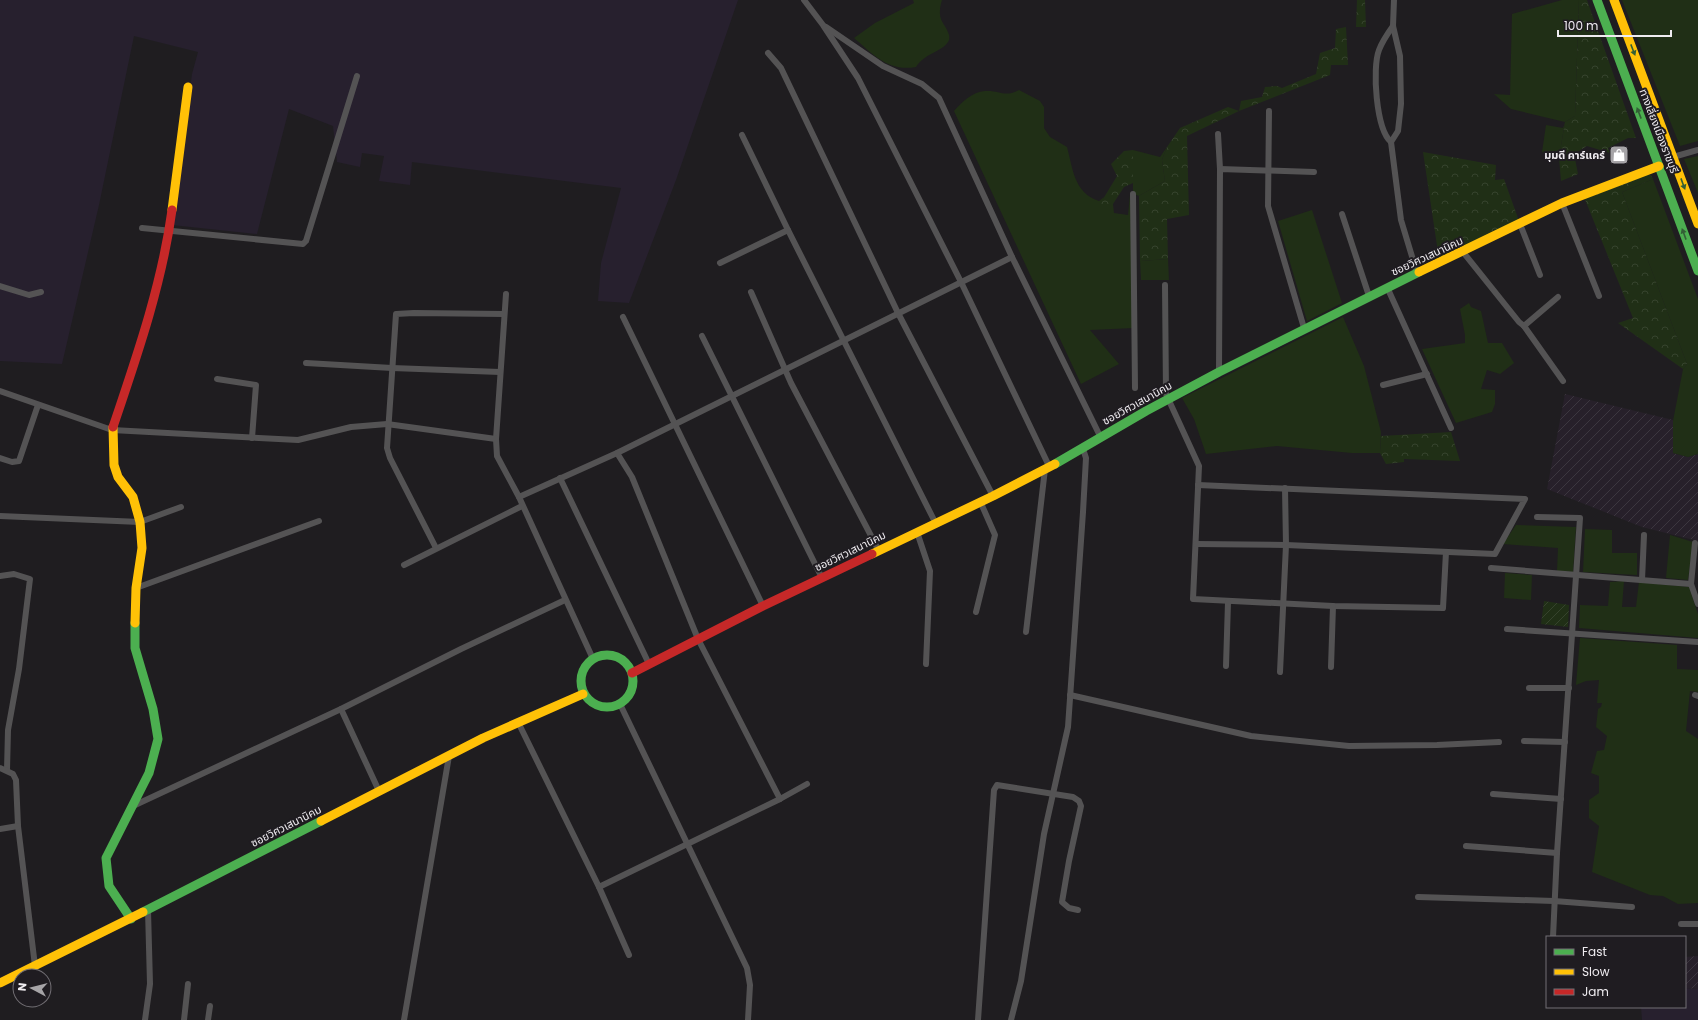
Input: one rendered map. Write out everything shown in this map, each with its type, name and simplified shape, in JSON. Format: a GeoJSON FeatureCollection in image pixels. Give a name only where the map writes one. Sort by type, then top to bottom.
{"type":"FeatureCollection","features":[{"type":"Feature","properties":{"kind":"street"},"geometry":{"type":"LineString","coordinates":[[804,0],[823,25],[858,78],[961,282],[1047,467],[1026,632]]}},
{"type":"Feature","properties":{"kind":"street"},"geometry":{"type":"LineString","coordinates":[[1394,0],[1392,26],[1400,56],[1401,104],[1398,131],[1391,142],[1402,220],[1417,273]]}},
{"type":"Feature","properties":{"kind":"street","name":"ทางเลี่ยงเมืองราชบุรี"},"geometry":{"type":"LineString","coordinates":[[1597,0],[1698,271]]}},
{"type":"Feature","properties":{"kind":"street","name":"ทางเลี่ยงเมืองราชบุรี"},"geometry":{"type":"LineString","coordinates":[[1614,0],[1698,224]]}},
{"type":"Feature","properties":{"kind":"street"},"geometry":{"type":"LineString","coordinates":[[823,25],[883,66],[922,84],[939,98],[1012,257],[1101,438]]}},
{"type":"Feature","properties":{"kind":"street"},"geometry":{"type":"LineString","coordinates":[[1391,142],[1385,137],[1377,104],[1376,77],[1378,50],[1392,26]]}},
{"type":"Feature","properties":{"kind":"street"},"geometry":{"type":"LineString","coordinates":[[768,53],[781,68],[898,313],[993,496]]}},
{"type":"Feature","properties":{"kind":"street"},"geometry":{"type":"LineString","coordinates":[[142,228],[303,244],[306,241],[357,76]]}},
{"type":"Feature","properties":{"kind":"street"},"geometry":{"type":"LineString","coordinates":[[131,919],[109,886],[106,858],[149,773],[158,739],[153,709],[135,648],[136,588],[142,548],[140,522],[132,497],[118,477],[114,466],[112,430],[142,341],[169,230],[188,87]]}},
{"type":"Feature","properties":{"kind":"street"},"geometry":{"type":"LineString","coordinates":[[1269,111],[1268,206],[1304,328]]}},
{"type":"Feature","properties":{"kind":"street"},"geometry":{"type":"LineString","coordinates":[[1218,134],[1220,169],[1219,372]]}},
{"type":"Feature","properties":{"kind":"street"},"geometry":{"type":"LineString","coordinates":[[742,135],[788,230],[936,524]]}},
{"type":"Feature","properties":{"kind":"street"},"geometry":{"type":"LineString","coordinates":[[1673,157],[1698,150]]}},
{"type":"Feature","properties":{"kind":"street","name":"ซอยวิศวเสนานิคม"},"geometry":{"type":"LineString","coordinates":[[632,673],[763,606],[993,496],[1083,449],[1219,372],[1387,287],[1463,252],[1562,203],[1659,166]]}},
{"type":"Feature","properties":{"kind":"street"},"geometry":{"type":"LineString","coordinates":[[1220,169],[1314,172]]}},
{"type":"Feature","properties":{"kind":"street"},"geometry":{"type":"LineString","coordinates":[[1133,194],[1135,388]]}},
{"type":"Feature","properties":{"kind":"street"},"geometry":{"type":"LineString","coordinates":[[1562,203],[1599,296]]}},
{"type":"Feature","properties":{"kind":"street"},"geometry":{"type":"LineString","coordinates":[[1342,214],[1369,296]]}},
{"type":"Feature","properties":{"kind":"street"},"geometry":{"type":"LineString","coordinates":[[1520,224],[1540,275]]}},
{"type":"Feature","properties":{"kind":"street"},"geometry":{"type":"LineString","coordinates":[[720,263],[788,230]]}},
{"type":"Feature","properties":{"kind":"street"},"geometry":{"type":"LineString","coordinates":[[1463,252],[1519,322],[1524,326],[1564,381]]}},
{"type":"Feature","properties":{"kind":"street"},"geometry":{"type":"LineString","coordinates":[[518,497],[617,453],[1012,257]]}},
{"type":"Feature","properties":{"kind":"street"},"geometry":{"type":"LineString","coordinates":[[1165,285],[1166,388],[1169,399],[1199,466],[1193,599],[1228,602],[1333,606],[1443,608],[1446,552]]}},
{"type":"Feature","properties":{"kind":"street"},"geometry":{"type":"LineString","coordinates":[[0,286],[29,296],[40,292]]}},
{"type":"Feature","properties":{"kind":"street"},"geometry":{"type":"LineString","coordinates":[[1387,287],[1428,374],[1451,428]]}},
{"type":"Feature","properties":{"kind":"street"},"geometry":{"type":"LineString","coordinates":[[751,292],[785,369],[879,551]]}},
{"type":"Feature","properties":{"kind":"street"},"geometry":{"type":"LineString","coordinates":[[506,294],[496,439],[497,456],[518,497],[593,658]]}},
{"type":"Feature","properties":{"kind":"street"},"geometry":{"type":"LineString","coordinates":[[1524,326],[1558,297]]}},
{"type":"Feature","properties":{"kind":"street"},"geometry":{"type":"LineString","coordinates":[[436,548],[390,458],[387,448],[387,424],[394,323],[398,313],[504,314]]}},
{"type":"Feature","properties":{"kind":"street"},"geometry":{"type":"LineString","coordinates":[[623,317],[763,606]]}},
{"type":"Feature","properties":{"kind":"street"},"geometry":{"type":"LineString","coordinates":[[702,336],[822,578]]}},
{"type":"Feature","properties":{"kind":"street"},"geometry":{"type":"LineString","coordinates":[[306,363],[500,372]]}},
{"type":"Feature","properties":{"kind":"street"},"geometry":{"type":"LineString","coordinates":[[1383,385],[1428,374]]}},
{"type":"Feature","properties":{"kind":"street"},"geometry":{"type":"LineString","coordinates":[[218,379],[256,385],[252,438]]}},
{"type":"Feature","properties":{"kind":"street"},"geometry":{"type":"LineString","coordinates":[[0,391],[112,430],[298,440],[351,427],[387,424],[496,439]]}},
{"type":"Feature","properties":{"kind":"street"},"geometry":{"type":"LineString","coordinates":[[0,458],[12,462],[19,461],[38,405]]}},
{"type":"Feature","properties":{"kind":"street"},"geometry":{"type":"LineString","coordinates":[[1011,1020],[1021,981],[1044,834],[1068,727],[1086,458],[1083,449]]}},
{"type":"Feature","properties":{"kind":"street"},"geometry":{"type":"LineString","coordinates":[[617,453],[632,477],[698,639],[780,799]]}},
{"type":"Feature","properties":{"kind":"street"},"geometry":{"type":"LineString","coordinates":[[560,478],[649,664]]}},
{"type":"Feature","properties":{"kind":"street"},"geometry":{"type":"LineString","coordinates":[[1196,544],[1286,545],[1495,554],[1525,499],[1198,485]]}},
{"type":"Feature","properties":{"kind":"street"},"geometry":{"type":"LineString","coordinates":[[1280,672],[1282,604],[1286,545],[1285,488]]}},
{"type":"Feature","properties":{"kind":"street"},"geometry":{"type":"LineString","coordinates":[[976,612],[995,535],[980,501]]}},
{"type":"Feature","properties":{"kind":"street"},"geometry":{"type":"LineString","coordinates":[[404,565],[522,506]]}},
{"type":"Feature","properties":{"kind":"street"},"geometry":{"type":"LineString","coordinates":[[0,516],[140,522],[181,507]]}},
{"type":"Feature","properties":{"kind":"street"},"geometry":{"type":"LineString","coordinates":[[1537,517],[1580,518],[1557,853],[1553,936]]}},
{"type":"Feature","properties":{"kind":"street"},"geometry":{"type":"LineString","coordinates":[[136,588],[319,521]]}},
{"type":"Feature","properties":{"kind":"street"},"geometry":{"type":"LineString","coordinates":[[917,532],[930,571],[926,664]]}},
{"type":"Feature","properties":{"kind":"street"},"geometry":{"type":"LineString","coordinates":[[1642,580],[1644,535]]}},
{"type":"Feature","properties":{"kind":"street"},"geometry":{"type":"LineString","coordinates":[[1695,543],[1691,584],[1698,604]]}},
{"type":"Feature","properties":{"kind":"street"},"geometry":{"type":"LineString","coordinates":[[1491,568],[1691,584]]}},
{"type":"Feature","properties":{"kind":"street"},"geometry":{"type":"LineString","coordinates":[[0,576],[14,574],[30,580],[19,669],[8,730],[7,770]]}},
{"type":"Feature","properties":{"kind":"street"},"geometry":{"type":"LineString","coordinates":[[133,806],[341,709],[461,648],[565,600]]}},
{"type":"Feature","properties":{"kind":"street"},"geometry":{"type":"LineString","coordinates":[[1226,666],[1228,602]]}},
{"type":"Feature","properties":{"kind":"street"},"geometry":{"type":"LineString","coordinates":[[1331,668],[1333,606]]}},
{"type":"Feature","properties":{"kind":"street"},"geometry":{"type":"LineString","coordinates":[[1507,629],[1572,632],[1698,642]]}},
{"type":"Feature","properties":{"kind":"street"},"geometry":{"type":"LineString","coordinates":[[604,655],[616,656],[628,666],[632,673],[634,682],[632,690],[627,698],[620,704],[604,708],[588,700],[583,694],[581,686],[583,670],[593,658],[604,655]]}},
{"type":"Feature","properties":{"kind":"street"},"geometry":{"type":"LineString","coordinates":[[1529,688],[1569,688]]}},
{"type":"Feature","properties":{"kind":"street","name":"ซอยวิศวเสนานิคม"},"geometry":{"type":"LineString","coordinates":[[0,983],[131,919],[449,756],[518,722],[583,694]]}},
{"type":"Feature","properties":{"kind":"street"},"geometry":{"type":"LineString","coordinates":[[1070,695],[1251,736],[1349,746],[1437,745],[1499,742]]}},
{"type":"Feature","properties":{"kind":"street"},"geometry":{"type":"LineString","coordinates":[[620,704],[747,968],[750,985],[748,1020]]}},
{"type":"Feature","properties":{"kind":"street"},"geometry":{"type":"LineString","coordinates":[[341,709],[379,791]]}},
{"type":"Feature","properties":{"kind":"street"},"geometry":{"type":"LineString","coordinates":[[518,722],[599,888],[629,955]]}},
{"type":"Feature","properties":{"kind":"street"},"geometry":{"type":"LineString","coordinates":[[1524,741],[1565,742]]}},
{"type":"Feature","properties":{"kind":"street"},"geometry":{"type":"LineString","coordinates":[[404,1020],[449,756]]}},
{"type":"Feature","properties":{"kind":"street"},"geometry":{"type":"LineString","coordinates":[[0,768],[13,774],[16,780],[18,826],[35,966]]}},
{"type":"Feature","properties":{"kind":"street"},"geometry":{"type":"LineString","coordinates":[[599,888],[780,799],[807,784]]}},
{"type":"Feature","properties":{"kind":"street"},"geometry":{"type":"LineString","coordinates":[[978,1020],[994,790],[997,785],[1073,797],[1081,803],[1062,902],[1069,908],[1078,910]]}},
{"type":"Feature","properties":{"kind":"street"},"geometry":{"type":"LineString","coordinates":[[1494,794],[1561,799]]}},
{"type":"Feature","properties":{"kind":"street"},"geometry":{"type":"LineString","coordinates":[[0,829],[18,826]]}},
{"type":"Feature","properties":{"kind":"street"},"geometry":{"type":"LineString","coordinates":[[1466,846],[1557,853]]}},
{"type":"Feature","properties":{"kind":"street"},"geometry":{"type":"LineString","coordinates":[[1418,896],[1554,901],[1632,907]]}},
{"type":"Feature","properties":{"kind":"street"},"geometry":{"type":"LineString","coordinates":[[145,1020],[150,984],[148,910]]}},
{"type":"Feature","properties":{"kind":"street"},"geometry":{"type":"LineString","coordinates":[[1681,924],[1698,924]]}},
{"type":"Feature","properties":{"kind":"street"},"geometry":{"type":"LineString","coordinates":[[184,1020],[188,984]]}},
{"type":"Feature","properties":{"kind":"street"},"geometry":{"type":"LineString","coordinates":[[208,1020],[210,1006]]}},
{"type":"Feature","properties":{"kind":"shaded area"},"geometry":{"type":"Polygon","coordinates":[[[0,0],[738,0],[676,180],[629,303],[598,301],[601,263],[621,188],[412,162],[410,185],[379,181],[384,156],[362,153],[360,167],[337,162],[333,126],[289,109],[257,234],[172,225],[192,74],[198,52],[134,36],[99,205],[62,364],[0,361],[0,0]]]}},
{"type":"Feature","properties":{"kind":"shaded area"},"geometry":{"type":"Polygon","coordinates":[[[1565,394],[1673,420],[1673,453],[1688,457],[1698,454],[1698,541],[1642,527],[1547,489],[1565,394]]]}},
{"type":"Feature","properties":{"kind":"shaded area"},"geometry":{"type":"Polygon","coordinates":[[[1698,956],[1698,989],[1686,988],[1686,957],[1698,956]]]}},
{"type":"Feature","properties":{"kind":"shaded area"},"geometry":{"type":"Polygon","coordinates":[[[1686,988],[1698,989],[1698,1020],[1642,1020],[1641,1008],[1686,1008],[1686,988]]]}},
{"type":"Feature","properties":{"kind":"green space"},"geometry":{"type":"Polygon","coordinates":[[[913,0],[942,0],[940,17],[949,36],[946,45],[924,58],[916,67],[897,67],[889,64],[875,56],[854,38],[875,23],[914,3],[913,0]]]}},
{"type":"Feature","properties":{"kind":"green space"},"geometry":{"type":"Polygon","coordinates":[[[1357,0],[1365,0],[1366,27],[1356,27],[1357,0]]]}},
{"type":"Feature","properties":{"kind":"green space"},"geometry":{"type":"Polygon","coordinates":[[[1562,0],[1579,0],[1575,116],[1565,122],[1511,109],[1494,94],[1510,95],[1512,14],[1562,0]]]}},
{"type":"Feature","properties":{"kind":"green space"},"geometry":{"type":"Polygon","coordinates":[[[1579,0],[1587,0],[1636,138],[1628,138],[1608,148],[1610,153],[1587,146],[1574,154],[1578,174],[1561,181],[1559,158],[1565,122],[1575,116],[1579,0]]]}},
{"type":"Feature","properties":{"kind":"green space"},"geometry":{"type":"Polygon","coordinates":[[[1622,0],[1698,0],[1698,141],[1680,146],[1622,0]]]}},
{"type":"Feature","properties":{"kind":"green space"},"geometry":{"type":"Polygon","coordinates":[[[1346,27],[1348,65],[1331,65],[1330,75],[1239,111],[1241,101],[1262,97],[1265,87],[1277,86],[1282,88],[1316,74],[1320,53],[1335,48],[1336,29],[1346,27]]]}},
{"type":"Feature","properties":{"kind":"green space"},"geometry":{"type":"Polygon","coordinates":[[[1019,90],[1040,101],[1044,107],[1044,128],[1050,137],[1067,147],[1073,172],[1079,186],[1084,192],[1099,201],[1104,197],[1101,204],[1113,204],[1114,213],[1128,215],[1130,195],[1133,194],[1133,150],[1160,157],[1167,147],[1162,160],[1165,181],[1139,196],[1134,194],[1134,328],[1090,330],[1119,364],[1081,384],[954,111],[960,104],[976,93],[990,91],[1006,94],[1019,90]]]}},
{"type":"Feature","properties":{"kind":"green space"},"geometry":{"type":"Polygon","coordinates":[[[1228,107],[1239,111],[1187,136],[1189,215],[1167,219],[1168,259],[1140,261],[1139,196],[1165,181],[1162,160],[1167,147],[1180,128],[1228,107]]]}},
{"type":"Feature","properties":{"kind":"green space"},"geometry":{"type":"Polygon","coordinates":[[[1565,122],[1559,158],[1542,152],[1546,125],[1563,128],[1565,122]]]}},
{"type":"Feature","properties":{"kind":"green space"},"geometry":{"type":"Polygon","coordinates":[[[1133,150],[1133,183],[1124,187],[1113,204],[1100,204],[1117,176],[1111,164],[1124,151],[1133,150]]]}},
{"type":"Feature","properties":{"kind":"green space"},"geometry":{"type":"Polygon","coordinates":[[[1423,152],[1496,165],[1495,180],[1504,179],[1519,221],[1439,259],[1423,152]]]}},
{"type":"Feature","properties":{"kind":"green space"},"geometry":{"type":"Polygon","coordinates":[[[1698,156],[1698,193],[1684,159],[1698,156]]]}},
{"type":"Feature","properties":{"kind":"green space"},"geometry":{"type":"Polygon","coordinates":[[[1646,175],[1651,175],[1653,179],[1622,192],[1687,364],[1683,369],[1618,323],[1633,318],[1584,197],[1646,175]]]}},
{"type":"Feature","properties":{"kind":"green space"},"geometry":{"type":"Polygon","coordinates":[[[1653,179],[1698,299],[1698,454],[1688,457],[1673,453],[1673,421],[1683,369],[1687,364],[1622,192],[1653,179]]]}},
{"type":"Feature","properties":{"kind":"green space"},"geometry":{"type":"Polygon","coordinates":[[[1312,210],[1342,303],[1307,321],[1278,221],[1312,210]]]}},
{"type":"Feature","properties":{"kind":"green space"},"geometry":{"type":"Polygon","coordinates":[[[1168,259],[1169,280],[1141,280],[1140,261],[1168,259]]]}},
{"type":"Feature","properties":{"kind":"green space"},"geometry":{"type":"Polygon","coordinates":[[[1469,303],[1471,307],[1481,311],[1488,343],[1502,343],[1514,363],[1500,374],[1487,370],[1481,389],[1495,390],[1495,404],[1492,412],[1456,423],[1422,349],[1465,343],[1460,309],[1469,303]]]}},
{"type":"Feature","properties":{"kind":"green space"},"geometry":{"type":"Polygon","coordinates":[[[1343,317],[1364,366],[1381,432],[1380,453],[1352,453],[1277,446],[1206,454],[1194,419],[1182,398],[1343,317]]]}},
{"type":"Feature","properties":{"kind":"green space"},"geometry":{"type":"Polygon","coordinates":[[[1451,432],[1460,461],[1404,459],[1404,462],[1386,464],[1380,453],[1381,436],[1451,432]]]}},
{"type":"Feature","properties":{"kind":"green space"},"geometry":{"type":"Polygon","coordinates":[[[1516,525],[1576,527],[1573,572],[1557,571],[1558,548],[1503,544],[1516,525]]]}},
{"type":"Feature","properties":{"kind":"green space"},"geometry":{"type":"Polygon","coordinates":[[[1585,529],[1612,530],[1612,553],[1637,553],[1637,575],[1583,572],[1585,529]]]}},
{"type":"Feature","properties":{"kind":"green space"},"geometry":{"type":"Polygon","coordinates":[[[1670,535],[1693,542],[1688,580],[1666,578],[1670,535]]]}},
{"type":"Feature","properties":{"kind":"green space"},"geometry":{"type":"Polygon","coordinates":[[[1505,573],[1532,575],[1531,600],[1504,598],[1505,573]]]}},
{"type":"Feature","properties":{"kind":"green space"},"geometry":{"type":"Polygon","coordinates":[[[1624,581],[1622,607],[1636,607],[1639,582],[1689,587],[1698,614],[1698,638],[1579,628],[1580,605],[1608,606],[1610,582],[1624,581]]]}},
{"type":"Feature","properties":{"kind":"green space"},"geometry":{"type":"Polygon","coordinates":[[[1544,601],[1569,605],[1568,627],[1541,624],[1544,601]]]}},
{"type":"Feature","properties":{"kind":"green space"},"geometry":{"type":"Polygon","coordinates":[[[1580,638],[1677,645],[1677,669],[1698,670],[1698,692],[1690,691],[1686,731],[1698,739],[1698,903],[1678,904],[1663,896],[1650,895],[1592,872],[1599,826],[1589,818],[1589,800],[1599,793],[1599,776],[1591,773],[1597,751],[1604,750],[1607,736],[1596,727],[1598,709],[1601,707],[1602,703],[1597,703],[1599,680],[1586,681],[1576,685],[1580,638]]]}},
{"type":"Feature","properties":{"kind":"traffic: fast"},"geometry":{"type":"LineString","coordinates":[[1597,0],[1698,271]]}},
{"type":"Feature","properties":{"kind":"traffic: fast"},"geometry":{"type":"LineString","coordinates":[[1055,464],[1146,411],[1219,372],[1419,272]]}},
{"type":"Feature","properties":{"kind":"traffic: fast"},"geometry":{"type":"LineString","coordinates":[[131,919],[109,886],[106,858],[149,773],[158,739],[153,709],[135,648],[135,623]]}},
{"type":"Feature","properties":{"kind":"traffic: fast"},"geometry":{"type":"LineString","coordinates":[[602,655],[612,655],[626,662],[633,676],[633,681],[633,686],[626,700],[612,707],[602,707],[592,703],[585,696],[581,686],[581,676],[585,666],[592,659],[602,655]]}},
{"type":"Feature","properties":{"kind":"traffic: fast"},"geometry":{"type":"LineString","coordinates":[[143,912],[321,821]]}},
{"type":"Feature","properties":{"kind":"traffic: slow"},"geometry":{"type":"LineString","coordinates":[[1614,0],[1698,224]]}},
{"type":"Feature","properties":{"kind":"traffic: slow"},"geometry":{"type":"LineString","coordinates":[[172,210],[188,87]]}},
{"type":"Feature","properties":{"kind":"traffic: slow"},"geometry":{"type":"LineString","coordinates":[[1419,272],[1562,203],[1659,166]]}},
{"type":"Feature","properties":{"kind":"traffic: slow"},"geometry":{"type":"LineString","coordinates":[[113,427],[114,465],[118,477],[133,497],[140,522],[142,548],[136,588],[135,623]]}},
{"type":"Feature","properties":{"kind":"traffic: slow"},"geometry":{"type":"LineString","coordinates":[[872,554],[993,496],[1055,464]]}},
{"type":"Feature","properties":{"kind":"traffic: slow"},"geometry":{"type":"LineString","coordinates":[[321,821],[483,738],[583,694]]}},
{"type":"Feature","properties":{"kind":"traffic: slow"},"geometry":{"type":"LineString","coordinates":[[0,983],[143,912]]}},
{"type":"Feature","properties":{"kind":"traffic: jam"},"geometry":{"type":"LineString","coordinates":[[113,427],[148,320],[168,238],[172,210]]}},
{"type":"Feature","properties":{"kind":"traffic: jam"},"geometry":{"type":"LineString","coordinates":[[632,673],[763,606],[872,554]]}},
{"type":"Feature","properties":{"kind":"place","name":"มุมดี คาร์แคร์"},"geometry":{"type":"Point","coordinates":[1619,155]}}]}
